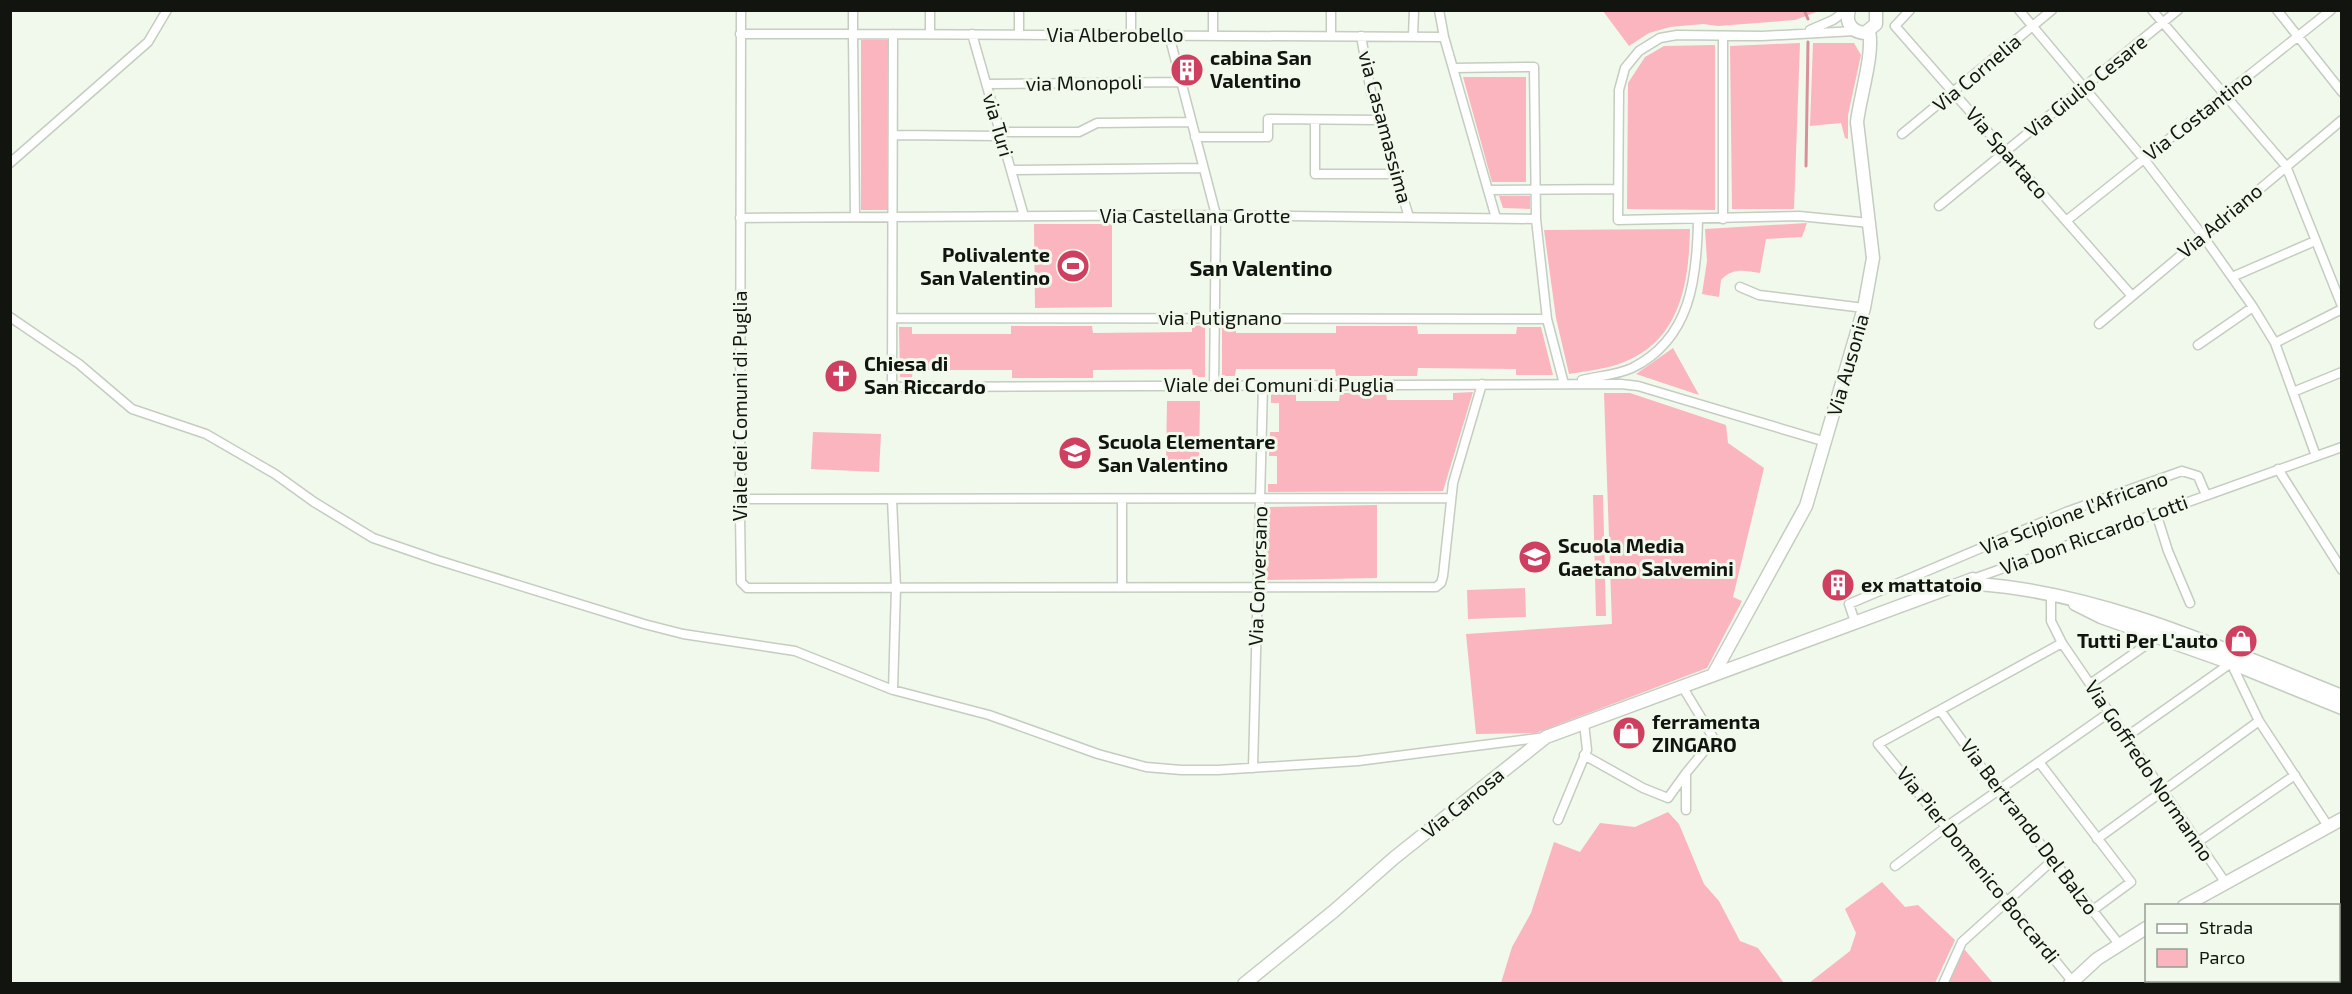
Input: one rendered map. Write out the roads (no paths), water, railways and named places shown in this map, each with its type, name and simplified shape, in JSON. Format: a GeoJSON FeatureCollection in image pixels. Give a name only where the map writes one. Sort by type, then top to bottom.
{"type":"FeatureCollection","features":[{"type":"Feature","properties":{"kind":"main road"},"geometry":{"type":"LineString","coordinates":[[1848,10],[1848,23],[1855,31],[1869,31],[1876,24],[1878,12]]}},
{"type":"Feature","properties":{"kind":"main road","name":"Via Ausonia"},"geometry":{"type":"LineString","coordinates":[[1713,675],[1806,506],[1864,308],[1873,258],[1857,122],[1872,44],[1869,31]]}},
{"type":"Feature","properties":{"kind":"main road"},"geometry":{"type":"LineString","coordinates":[[1973,579],[1978,584],[2008,586],[2100,605],[2342,696]]}},
{"type":"Feature","properties":{"kind":"main road","name":"Via Don Riccardo Lotti"},"geometry":{"type":"LineString","coordinates":[[1713,675],[1973,579]]}},
{"type":"Feature","properties":{"kind":"main road"},"geometry":{"type":"LineString","coordinates":[[2064,597],[2101,617],[2231,663],[2342,708]]}},
{"type":"Feature","properties":{"kind":"main road","name":"Via Canosa"},"geometry":{"type":"LineString","coordinates":[[1244,984],[1334,911],[1394,858],[1546,737],[1713,675]]}},
{"type":"Feature","properties":{"kind":"main road"},"geometry":{"type":"LineString","coordinates":[[2187,904],[2342,819]]}},
{"type":"Feature","properties":{"kind":"main road"},"geometry":{"type":"LineString","coordinates":[[2071,982],[2119,944],[2145,929]]}},
{"type":"Feature","properties":{"kind":"street"},"geometry":{"type":"LineString","coordinates":[[10,164],[148,42],[167,10]]}},
{"type":"Feature","properties":{"kind":"street","name":"Viale dei Comuni di Puglia"},"geometry":{"type":"LineString","coordinates":[[741,10],[741,582],[743,586],[751,588],[896,587]]}},
{"type":"Feature","properties":{"kind":"street"},"geometry":{"type":"LineString","coordinates":[[740,218],[855,217],[853,10]]}},
{"type":"Feature","properties":{"kind":"street"},"geometry":{"type":"LineString","coordinates":[[930,10],[930,34]]}},
{"type":"Feature","properties":{"kind":"street"},"geometry":{"type":"LineString","coordinates":[[1019,10],[1019,34]]}},
{"type":"Feature","properties":{"kind":"street"},"geometry":{"type":"LineString","coordinates":[[1131,10],[1131,35]]}},
{"type":"Feature","properties":{"kind":"street"},"geometry":{"type":"LineString","coordinates":[[1213,10],[1213,35]]}},
{"type":"Feature","properties":{"kind":"street"},"geometry":{"type":"LineString","coordinates":[[1331,10],[1331,36]]}},
{"type":"Feature","properties":{"kind":"street"},"geometry":{"type":"LineString","coordinates":[[1413,36],[1414,10]]}},
{"type":"Feature","properties":{"kind":"street"},"geometry":{"type":"LineString","coordinates":[[1439,10],[1444,37],[1496,218]]}},
{"type":"Feature","properties":{"kind":"street"},"geometry":{"type":"LineString","coordinates":[[1804,33],[1833,20],[1848,10]]}},
{"type":"Feature","properties":{"kind":"street","name":"Via Spartaco"},"geometry":{"type":"LineString","coordinates":[[1910,10],[1895,26],[2132,296]]}},
{"type":"Feature","properties":{"kind":"street"},"geometry":{"type":"LineString","coordinates":[[2019,10],[2144,159],[2203,236],[2253,307],[2275,343],[2316,456]]}},
{"type":"Feature","properties":{"kind":"street","name":"Via Cornelia"},"geometry":{"type":"LineString","coordinates":[[1902,134],[2052,10]]}},
{"type":"Feature","properties":{"kind":"street"},"geometry":{"type":"LineString","coordinates":[[2152,10],[2286,166],[2342,307],[2275,343]]}},
{"type":"Feature","properties":{"kind":"street","name":"Via Giulio Cesare"},"geometry":{"type":"LineString","coordinates":[[1939,206],[2178,10]]}},
{"type":"Feature","properties":{"kind":"street"},"geometry":{"type":"LineString","coordinates":[[2277,10],[2342,92]]}},
{"type":"Feature","properties":{"kind":"street","name":"Via Costantino"},"geometry":{"type":"LineString","coordinates":[[2066,221],[2331,10]]}},
{"type":"Feature","properties":{"kind":"street"},"geometry":{"type":"LineString","coordinates":[[1855,31],[1723,36],[1677,35],[1660,38],[1645,46],[1629,62],[1622,75],[1619,90],[1618,220],[1799,216],[1870,223]]}},
{"type":"Feature","properties":{"kind":"street"},"geometry":{"type":"LineString","coordinates":[[740,34],[853,34]]}},
{"type":"Feature","properties":{"kind":"street","name":"Via Alberobello"},"geometry":{"type":"LineString","coordinates":[[853,34],[1444,37]]}},
{"type":"Feature","properties":{"kind":"street","name":"Viale dei Comuni di Puglia"},"geometry":{"type":"LineString","coordinates":[[893,34],[892,387],[1482,384],[1638,386],[1826,442]]}},
{"type":"Feature","properties":{"kind":"street","name":"via Turi"},"geometry":{"type":"LineString","coordinates":[[972,34],[1024,216]]}},
{"type":"Feature","properties":{"kind":"street"},"geometry":{"type":"LineString","coordinates":[[1168,35],[1216,215],[1214,385]]}},
{"type":"Feature","properties":{"kind":"street","name":"via Casamassima"},"geometry":{"type":"LineString","coordinates":[[1361,36],[1379,120],[1410,218]]}},
{"type":"Feature","properties":{"kind":"street"},"geometry":{"type":"LineString","coordinates":[[1723,36],[1723,219]]}},
{"type":"Feature","properties":{"kind":"street"},"geometry":{"type":"LineString","coordinates":[[1453,68],[1534,68],[1536,219],[1547,319],[1564,384],[1622,372],[1633,367],[1665,342],[1686,308],[1692,291],[1696,272],[1698,220]]}},
{"type":"Feature","properties":{"kind":"street","name":"via Monopoli"},"geometry":{"type":"LineString","coordinates":[[987,84],[1181,82]]}},
{"type":"Feature","properties":{"kind":"street"},"geometry":{"type":"LineString","coordinates":[[1195,137],[1268,137],[1268,119],[1379,120]]}},
{"type":"Feature","properties":{"kind":"street"},"geometry":{"type":"LineString","coordinates":[[1315,120],[1315,174],[1395,174]]}},
{"type":"Feature","properties":{"kind":"street","name":"Via Adriano"},"geometry":{"type":"LineString","coordinates":[[2099,324],[2342,120]]}},
{"type":"Feature","properties":{"kind":"street"},"geometry":{"type":"LineString","coordinates":[[893,135],[1079,132],[1097,123],[1191,122]]}},
{"type":"Feature","properties":{"kind":"street"},"geometry":{"type":"LineString","coordinates":[[1011,170],[1203,168]]}},
{"type":"Feature","properties":{"kind":"street"},"geometry":{"type":"LineString","coordinates":[[1488,190],[1618,189]]}},
{"type":"Feature","properties":{"kind":"street","name":"Via Castellana Grotte"},"geometry":{"type":"LineString","coordinates":[[855,217],[1216,215],[1536,219]]}},
{"type":"Feature","properties":{"kind":"street"},"geometry":{"type":"LineString","coordinates":[[2232,277],[2315,241]]}},
{"type":"Feature","properties":{"kind":"street"},"geometry":{"type":"LineString","coordinates":[[1740,287],[1759,295],[1864,308]]}},
{"type":"Feature","properties":{"kind":"street"},"geometry":{"type":"LineString","coordinates":[[2198,345],[2253,307]]}},
{"type":"Feature","properties":{"kind":"street"},"geometry":{"type":"LineString","coordinates":[[10,317],[80,364],[132,409],[206,434],[275,474],[314,502],[373,537],[437,560],[644,624],[683,634],[795,651],[893,690],[989,716],[1098,754],[1146,767],[1180,770],[1253,768],[1358,761],[1546,737]]}},
{"type":"Feature","properties":{"kind":"street","name":"via Putignano"},"geometry":{"type":"LineString","coordinates":[[893,318],[1547,319]]}},
{"type":"Feature","properties":{"kind":"street"},"geometry":{"type":"LineString","coordinates":[[2293,392],[2342,372]]}},
{"type":"Feature","properties":{"kind":"street"},"geometry":{"type":"LineString","coordinates":[[896,587],[1436,587],[1441,583],[1443,576],[1450,498],[1482,384]]}},
{"type":"Feature","properties":{"kind":"street","name":"Via Conversano"},"geometry":{"type":"LineString","coordinates":[[1253,768],[1263,385]]}},
{"type":"Feature","properties":{"kind":"street","name":"Via Don Riccardo Lotti"},"geometry":{"type":"LineString","coordinates":[[1973,579],[2342,447]]}},
{"type":"Feature","properties":{"kind":"street"},"geometry":{"type":"LineString","coordinates":[[2278,469],[2342,570]]}},
{"type":"Feature","properties":{"kind":"street","name":"Via Scipione l'Africano"},"geometry":{"type":"LineString","coordinates":[[1855,622],[1849,604],[2066,512],[2182,471],[2198,476],[2206,495]]}},
{"type":"Feature","properties":{"kind":"street"},"geometry":{"type":"LineString","coordinates":[[740,499],[1450,498]]}},
{"type":"Feature","properties":{"kind":"street"},"geometry":{"type":"LineString","coordinates":[[892,499],[896,587],[893,690]]}},
{"type":"Feature","properties":{"kind":"street"},"geometry":{"type":"LineString","coordinates":[[1122,499],[1122,587]]}},
{"type":"Feature","properties":{"kind":"street"},"geometry":{"type":"LineString","coordinates":[[2156,513],[2168,551],[2190,603]]}},
{"type":"Feature","properties":{"kind":"street","name":"Via Goffredo Normanno"},"geometry":{"type":"LineString","coordinates":[[2051,594],[2051,621],[2062,643],[2225,882]]}},
{"type":"Feature","properties":{"kind":"street"},"geometry":{"type":"LineString","coordinates":[[2090,684],[2159,636]]}},
{"type":"Feature","properties":{"kind":"street"},"geometry":{"type":"LineString","coordinates":[[1940,710],[2062,643]]}},
{"type":"Feature","properties":{"kind":"street"},"geometry":{"type":"LineString","coordinates":[[2126,736],[2231,663],[2259,721],[2328,826]]}},
{"type":"Feature","properties":{"kind":"street"},"geometry":{"type":"LineString","coordinates":[[1584,755],[1643,788],[1668,798],[1714,739],[1682,686]]}},
{"type":"Feature","properties":{"kind":"street","name":"Via Pier Domenico Boccardi"},"geometry":{"type":"LineString","coordinates":[[1940,710],[1878,744],[2071,982]]}},
{"type":"Feature","properties":{"kind":"street","name":"Via Bertrando Del Balzo"},"geometry":{"type":"LineString","coordinates":[[1940,710],[1998,790],[2119,944]]}},
{"type":"Feature","properties":{"kind":"street"},"geometry":{"type":"LineString","coordinates":[[1895,866],[1946,827],[2109,712]]}},
{"type":"Feature","properties":{"kind":"street"},"geometry":{"type":"LineString","coordinates":[[2097,839],[2259,721]]}},
{"type":"Feature","properties":{"kind":"street"},"geometry":{"type":"LineString","coordinates":[[1558,820],[1587,750],[1584,723]]}},
{"type":"Feature","properties":{"kind":"street"},"geometry":{"type":"LineString","coordinates":[[2039,762],[2130,882],[2092,910]]}},
{"type":"Feature","properties":{"kind":"street"},"geometry":{"type":"LineString","coordinates":[[1686,773],[1686,810]]}},
{"type":"Feature","properties":{"kind":"street"},"geometry":{"type":"LineString","coordinates":[[2198,842],[2295,776]]}},
{"type":"Feature","properties":{"kind":"street"},"geometry":{"type":"LineString","coordinates":[[1942,984],[1962,942],[2053,861]]}},
{"type":"Feature","properties":{"kind":"waterway"},"geometry":{"type":"LineString","coordinates":[[1804,10],[1808,19]]}},
{"type":"Feature","properties":{"kind":"waterway"},"geometry":{"type":"LineString","coordinates":[[1806,166],[1808,42]]}},
{"type":"Feature","properties":{"kind":"place","name":"cabina San Valentino"},"geometry":{"type":"Point","coordinates":[1187,70]}},
{"type":"Feature","properties":{"kind":"place","name":"Polivalente San Valentino"},"geometry":{"type":"Point","coordinates":[1073,266]}},
{"type":"Feature","properties":{"kind":"place","name":"Chiesa di San Riccardo"},"geometry":{"type":"Point","coordinates":[841,376]}},
{"type":"Feature","properties":{"kind":"place","name":"Scuola Elementare San Valentino"},"geometry":{"type":"Point","coordinates":[1075,453]}},
{"type":"Feature","properties":{"kind":"place","name":"Scuola Media Gaetano Salvemini"},"geometry":{"type":"Point","coordinates":[1535,557]}},
{"type":"Feature","properties":{"kind":"place","name":"ex mattatoio"},"geometry":{"type":"Point","coordinates":[1838,585]}},
{"type":"Feature","properties":{"kind":"place","name":"Tutti Per L'auto"},"geometry":{"type":"Point","coordinates":[2241,641]}},
{"type":"Feature","properties":{"kind":"place","name":"ferramenta ZINGARO"},"geometry":{"type":"Point","coordinates":[1629,733]}},
{"type":"Feature","properties":{"kind":"district","name":"San Valentino"},"geometry":{"type":"Point","coordinates":[1261,268]}}]}
